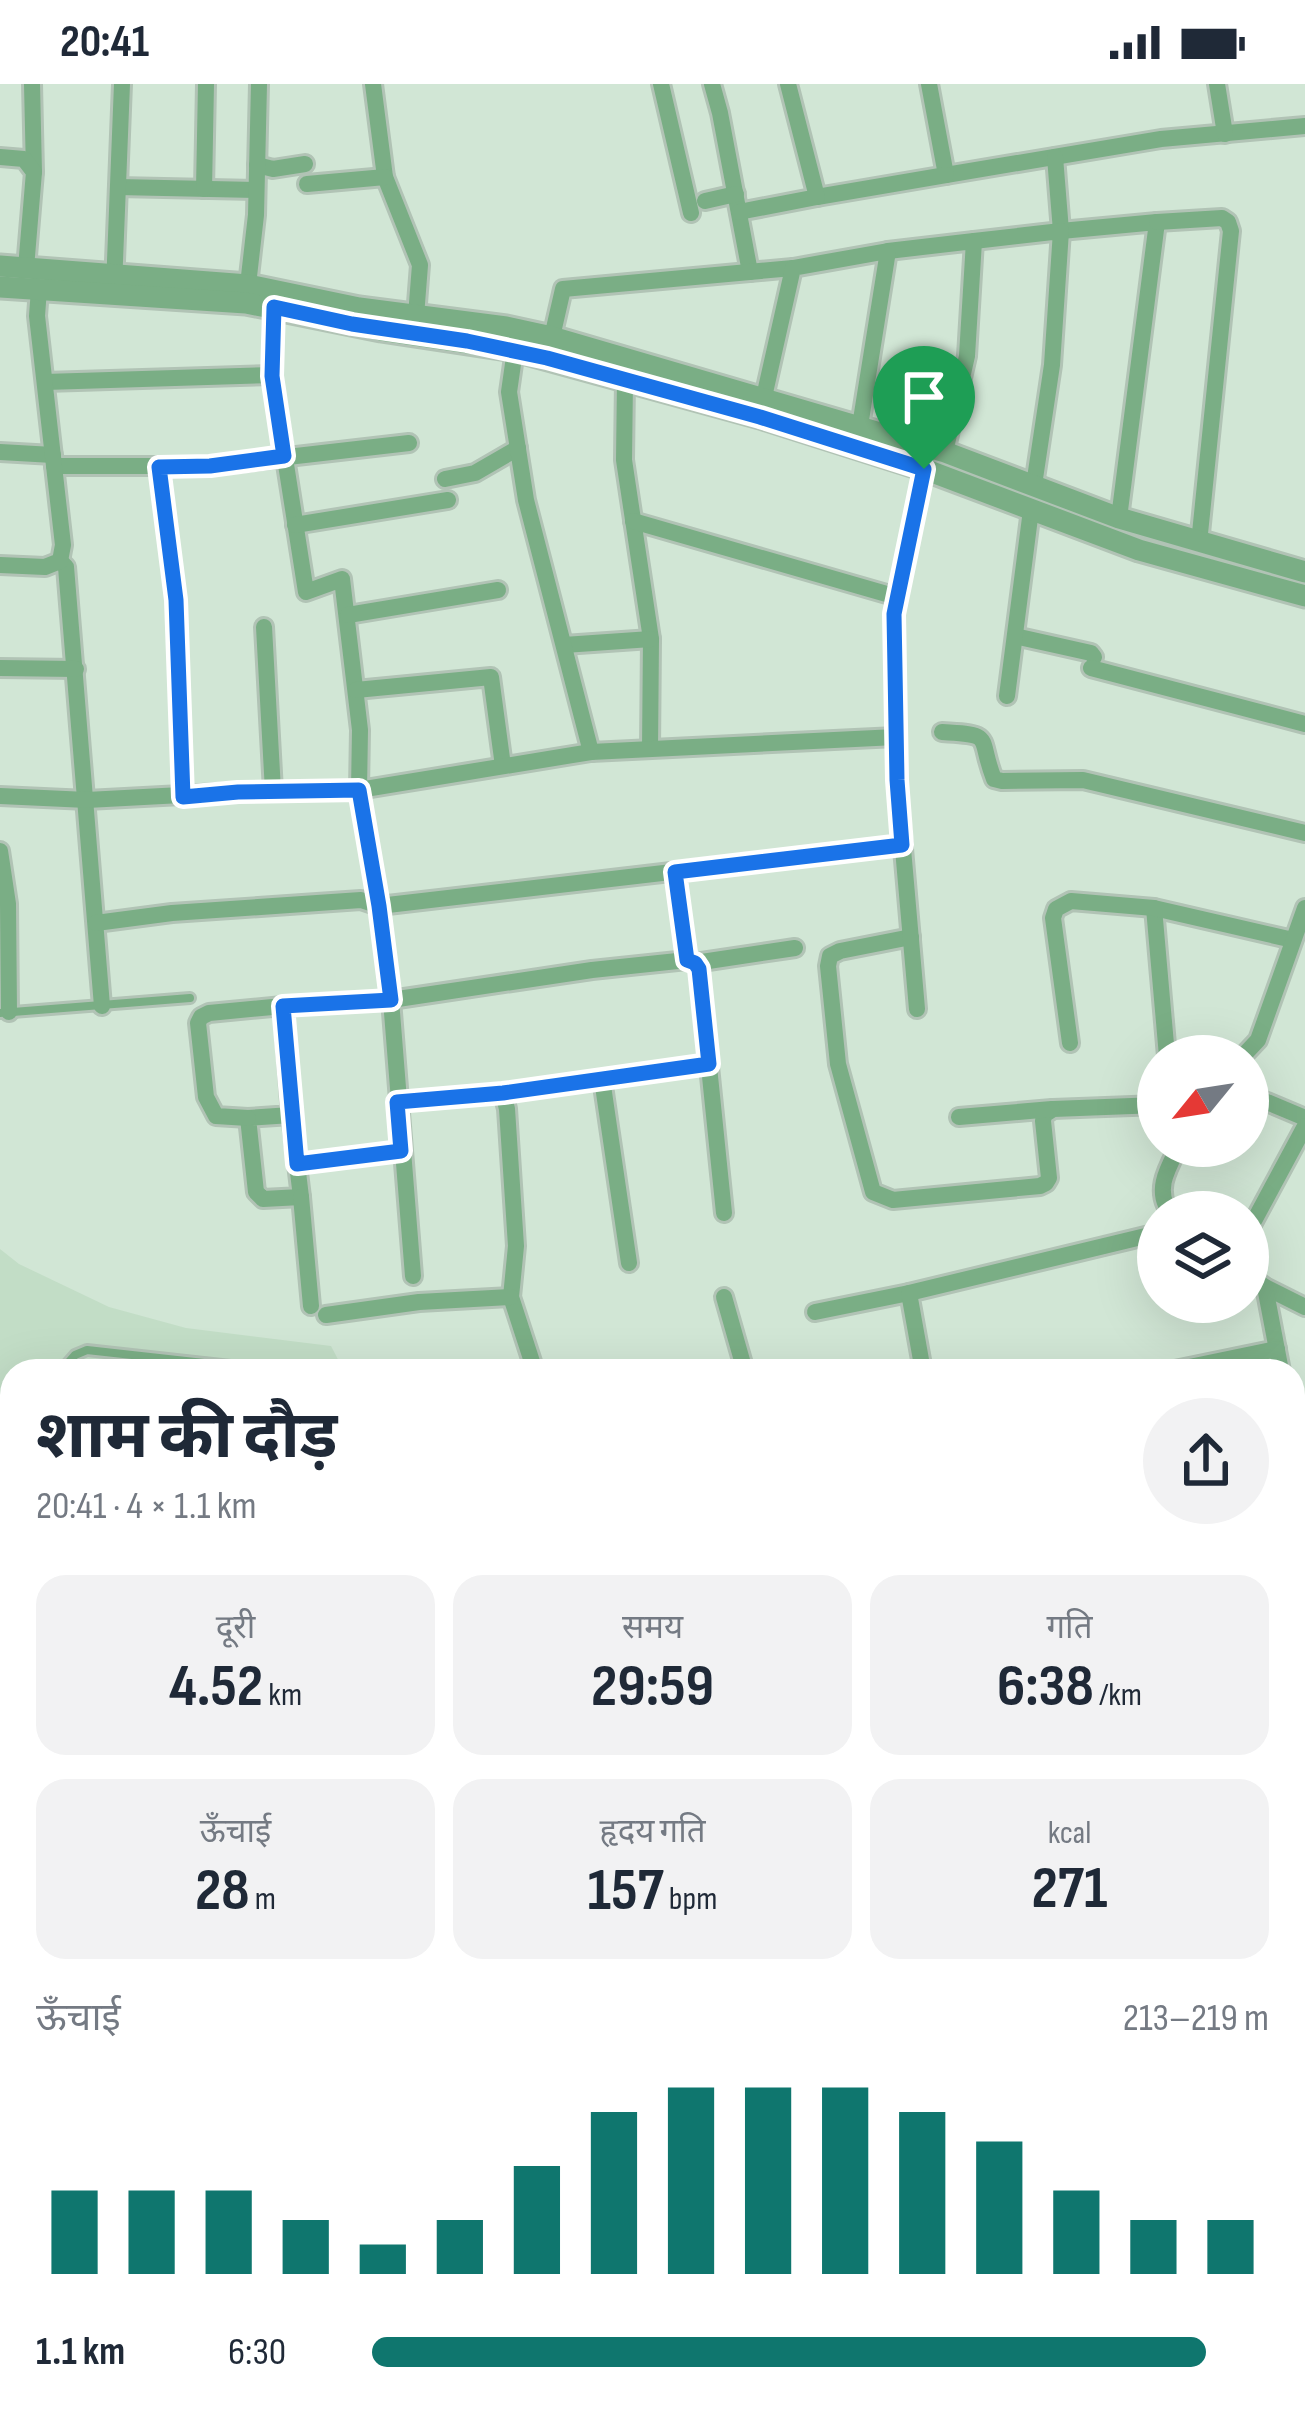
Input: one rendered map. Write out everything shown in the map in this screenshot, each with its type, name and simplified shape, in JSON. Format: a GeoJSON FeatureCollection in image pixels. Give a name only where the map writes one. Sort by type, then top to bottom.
{"type":"FeatureCollection","features":[{"type":"Feature","properties":{"kind":"street"},"geometry":{"type":"LineString","coordinates":[[26,268],[34,172],[32,84]]}},
{"type":"Feature","properties":{"kind":"street"},"geometry":{"type":"LineString","coordinates":[[114,283],[122,84]]}},
{"type":"Feature","properties":{"kind":"street"},"geometry":{"type":"LineString","coordinates":[[204,189],[206,84]]}},
{"type":"Feature","properties":{"kind":"street"},"geometry":{"type":"LineString","coordinates":[[248,285],[259,84]]}},
{"type":"Feature","properties":{"kind":"street"},"geometry":{"type":"LineString","coordinates":[[374,84],[385,177],[420,265],[416,316]]}},
{"type":"Feature","properties":{"kind":"street"},"geometry":{"type":"LineString","coordinates":[[661,84],[698,208],[817,196],[1161,139],[1305,126]]}},
{"type":"Feature","properties":{"kind":"street"},"geometry":{"type":"LineString","coordinates":[[712,84],[750,272]]}},
{"type":"Feature","properties":{"kind":"street"},"geometry":{"type":"LineString","coordinates":[[788,84],[817,196]]}},
{"type":"Feature","properties":{"kind":"street"},"geometry":{"type":"LineString","coordinates":[[928,84],[946,175]]}},
{"type":"Feature","properties":{"kind":"street"},"geometry":{"type":"LineString","coordinates":[[1217,84],[1225,134]]}},
{"type":"Feature","properties":{"kind":"street"},"geometry":{"type":"LineString","coordinates":[[1034,485],[1052,365],[1061,231],[1054,157]]}},
{"type":"Feature","properties":{"kind":"street"},"geometry":{"type":"LineString","coordinates":[[0,158],[24,159],[34,172]]}},
{"type":"Feature","properties":{"kind":"street"},"geometry":{"type":"LineString","coordinates":[[257,165],[273,169],[305,164]]}},
{"type":"Feature","properties":{"kind":"street"},"geometry":{"type":"LineString","coordinates":[[307,184],[385,177]]}},
{"type":"Feature","properties":{"kind":"street"},"geometry":{"type":"LineString","coordinates":[[118,187],[256,190]]}},
{"type":"Feature","properties":{"kind":"street"},"geometry":{"type":"LineString","coordinates":[[552,337],[563,289],[794,268],[889,251],[1061,231],[1222,218],[1231,231],[1199,543]]}},
{"type":"Feature","properties":{"kind":"street"},"geometry":{"type":"LineString","coordinates":[[1119,518],[1157,223]]}},
{"type":"Feature","properties":{"kind":"street"},"geometry":{"type":"LineString","coordinates":[[945,452],[967,356],[974,241]]}},
{"type":"Feature","properties":{"kind":"street"},"geometry":{"type":"LineString","coordinates":[[860,426],[889,251]]}},
{"type":"Feature","properties":{"kind":"street"},"geometry":{"type":"LineString","coordinates":[[0,266],[274,307],[381,330],[515,350],[760,417],[924,469],[1139,550],[1305,596]]}},
{"type":"Feature","properties":{"kind":"street"},"geometry":{"type":"LineString","coordinates":[[764,397],[794,268]]}},
{"type":"Feature","properties":{"kind":"street"},"geometry":{"type":"LineString","coordinates":[[0,287],[248,285],[552,337],[945,452],[1119,518],[1305,572]]}},
{"type":"Feature","properties":{"kind":"street"},"geometry":{"type":"LineString","coordinates":[[39,289],[63,545],[60,561]]}},
{"type":"Feature","properties":{"kind":"street"},"geometry":{"type":"LineString","coordinates":[[274,307],[272,376],[306,592],[343,579],[349,615],[360,730],[359,790],[391,1000],[413,1276]]}},
{"type":"Feature","properties":{"kind":"street"},"geometry":{"type":"LineString","coordinates":[[515,350],[509,392],[526,500],[591,752]]}},
{"type":"Feature","properties":{"kind":"street"},"geometry":{"type":"LineString","coordinates":[[45,382],[272,376]]}},
{"type":"Feature","properties":{"kind":"street"},"geometry":{"type":"LineString","coordinates":[[625,380],[624,460],[651,639],[650,749]]}},
{"type":"Feature","properties":{"kind":"street"},"geometry":{"type":"LineString","coordinates":[[0,452],[53,461],[210,466],[409,443]]}},
{"type":"Feature","properties":{"kind":"street"},"geometry":{"type":"LineString","coordinates":[[445,478],[475,473],[518,448]]}},
{"type":"Feature","properties":{"kind":"street"},"geometry":{"type":"LineString","coordinates":[[159,467],[176,600],[183,797]]}},
{"type":"Feature","properties":{"kind":"street"},"geometry":{"type":"LineString","coordinates":[[917,1010],[902,845],[894,614],[924,469]]}},
{"type":"Feature","properties":{"kind":"street"},"geometry":{"type":"LineString","coordinates":[[295,524],[448,500]]}},
{"type":"Feature","properties":{"kind":"street"},"geometry":{"type":"LineString","coordinates":[[1007,696],[1031,510]]}},
{"type":"Feature","properties":{"kind":"street"},"geometry":{"type":"LineString","coordinates":[[633,520],[897,597]]}},
{"type":"Feature","properties":{"kind":"street"},"geometry":{"type":"LineString","coordinates":[[0,565],[45,568],[60,561]]}},
{"type":"Feature","properties":{"kind":"street"},"geometry":{"type":"LineString","coordinates":[[60,561],[66,567],[76,669],[102,1006]]}},
{"type":"Feature","properties":{"kind":"street"},"geometry":{"type":"LineString","coordinates":[[349,615],[498,590]]}},
{"type":"Feature","properties":{"kind":"street"},"geometry":{"type":"LineString","coordinates":[[264,627],[273,791]]}},
{"type":"Feature","properties":{"kind":"street"},"geometry":{"type":"LineString","coordinates":[[1015,636],[1091,653],[1093,663],[1305,724]]}},
{"type":"Feature","properties":{"kind":"street"},"geometry":{"type":"LineString","coordinates":[[564,645],[651,639]]}},
{"type":"Feature","properties":{"kind":"street"},"geometry":{"type":"LineString","coordinates":[[0,668],[76,669]]}},
{"type":"Feature","properties":{"kind":"street"},"geometry":{"type":"LineString","coordinates":[[356,690],[491,677],[503,766]]}},
{"type":"Feature","properties":{"kind":"street"},"geometry":{"type":"LineString","coordinates":[[942,732],[982,737],[990,772],[1002,781],[1083,780],[1305,833]]}},
{"type":"Feature","properties":{"kind":"street"},"geometry":{"type":"LineString","coordinates":[[0,796],[87,800],[359,790],[591,752],[896,737]]}},
{"type":"Feature","properties":{"kind":"street"},"geometry":{"type":"LineString","coordinates":[[96,923],[361,900],[379,906],[902,845]]}},
{"type":"Feature","properties":{"kind":"street"},"geometry":{"type":"LineString","coordinates":[[0,851],[8,904],[4,1012]]}},
{"type":"Feature","properties":{"kind":"street"},"geometry":{"type":"LineString","coordinates":[[675,872],[691,962],[699,969],[724,1213]]}},
{"type":"Feature","properties":{"kind":"street"},"geometry":{"type":"LineString","coordinates":[[1070,1042],[1054,918],[1056,909],[1071,901],[1154,908],[1293,940]]}},
{"type":"Feature","properties":{"kind":"street"},"geometry":{"type":"LineString","coordinates":[[1154,908],[1165,1035]]}},
{"type":"Feature","properties":{"kind":"street"},"geometry":{"type":"LineString","coordinates":[[1260,1035],[1305,908]]}},
{"type":"Feature","properties":{"kind":"street"},"geometry":{"type":"LineString","coordinates":[[911,938],[830,956],[838,1064],[873,1192],[893,1200],[1046,1183],[1043,1121],[1053,1109]]}},
{"type":"Feature","properties":{"kind":"street"},"geometry":{"type":"LineString","coordinates":[[291,1115],[216,1116],[206,1097],[201,1017],[283,1006],[391,1000],[592,970],[795,948]]}},
{"type":"Feature","properties":{"kind":"street"},"geometry":{"type":"LineString","coordinates":[[283,1006],[291,1115],[319,1311],[511,1297]]}},
{"type":"Feature","properties":{"kind":"street"},"geometry":{"type":"LineString","coordinates":[[397,1102],[503,1093],[709,1064]]}},
{"type":"Feature","properties":{"kind":"street"},"geometry":{"type":"LineString","coordinates":[[602,1079],[629,1263]]}},
{"type":"Feature","properties":{"kind":"street"},"geometry":{"type":"LineString","coordinates":[[503,1093],[516,1246],[511,1297],[531,1359]]}},
{"type":"Feature","properties":{"kind":"street"},"geometry":{"type":"LineString","coordinates":[[1269,1104],[1305,1122],[1269,1191]]}},
{"type":"Feature","properties":{"kind":"street"},"geometry":{"type":"LineString","coordinates":[[959,1118],[1137,1106]]}},
{"type":"Feature","properties":{"kind":"street"},"geometry":{"type":"LineString","coordinates":[[248,1118],[259,1197],[301,1197]]}},
{"type":"Feature","properties":{"kind":"street"},"geometry":{"type":"LineString","coordinates":[[297,1164],[401,1151]]}},
{"type":"Feature","properties":{"kind":"street"},"geometry":{"type":"LineString","coordinates":[[815,1312],[1137,1238]]}},
{"type":"Feature","properties":{"kind":"street"},"geometry":{"type":"LineString","coordinates":[[1269,1289],[1305,1307]]}},
{"type":"Feature","properties":{"kind":"street"},"geometry":{"type":"LineString","coordinates":[[909,1293],[921,1359]]}},
{"type":"Feature","properties":{"kind":"street"},"geometry":{"type":"LineString","coordinates":[[724,1297],[742,1359]]}},
{"type":"Feature","properties":{"kind":"street"},"geometry":{"type":"LineString","coordinates":[[1269,1308],[1279,1359]]}},
{"type":"Feature","properties":{"kind":"street"},"geometry":{"type":"LineString","coordinates":[[1228,1359],[1277,1349]]}},
{"type":"Feature","properties":{"kind":"lane"},"geometry":{"type":"LineString","coordinates":[[4,1012],[190,998]]}},
{"type":"Feature","properties":{"kind":"lane"},"geometry":{"type":"LineString","coordinates":[[71,1359],[87,1350],[168,1359]]}},
{"type":"Feature","properties":{"kind":"shaded area"},"geometry":{"type":"Polygon","coordinates":[[[0,1249],[19,1264],[109,1307],[186,1328],[331,1346],[338,1359],[0,1359],[0,1249]]]}},
{"type":"Feature","properties":{"kind":"route"},"geometry":{"type":"LineString","coordinates":[[274,307],[381,330],[515,350],[760,417],[924,469],[894,614],[902,845],[675,872],[687,960],[699,969],[709,1064],[503,1093],[397,1102],[401,1151],[297,1164],[283,1006],[391,1000],[359,790],[183,797],[176,600],[159,467],[284,456],[272,376],[274,307]]}}]}
